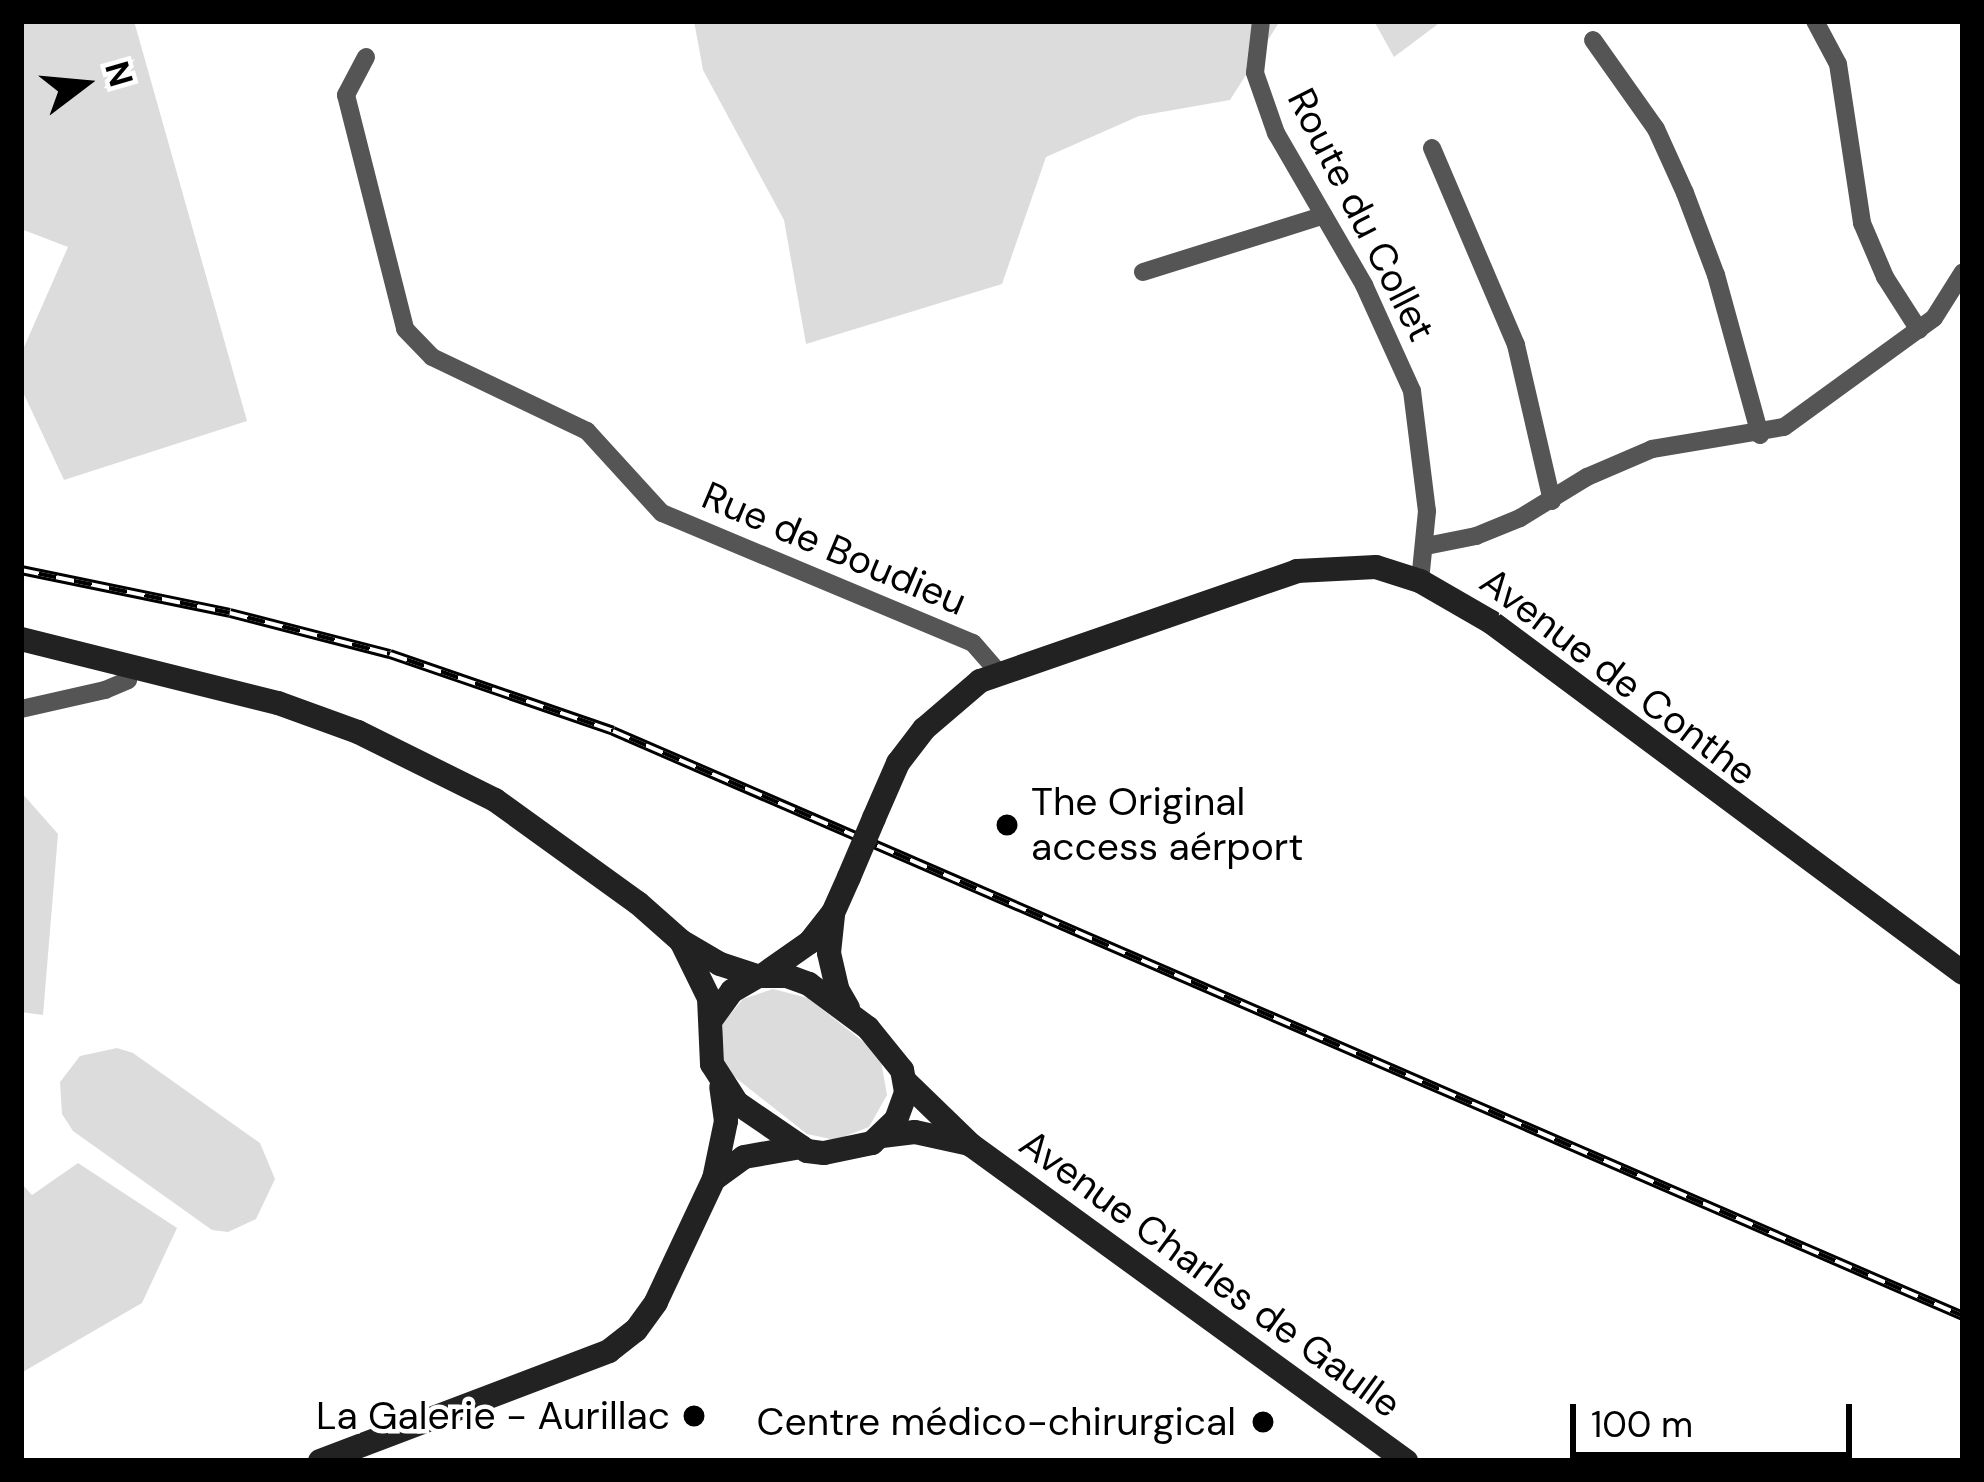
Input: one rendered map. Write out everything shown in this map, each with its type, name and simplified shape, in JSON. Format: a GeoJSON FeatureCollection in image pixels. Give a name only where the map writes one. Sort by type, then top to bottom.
{"type":"FeatureCollection","features":[{"type":"Feature","properties":{"kind":"street","name":"Route du Collet"},"geometry":{"type":"LineString","coordinates":[[1261,21],[1255,73],[1261,95],[1322,216],[1364,285],[1412,391],[1422,446],[1426,546],[1420,580]]}},
{"type":"Feature","properties":{"kind":"street"},"geometry":{"type":"LineString","coordinates":[[1815,21],[1838,64],[1862,223],[1885,278],[1919,330]]}},
{"type":"Feature","properties":{"kind":"street"},"geometry":{"type":"LineString","coordinates":[[1594,40],[1656,129],[1685,193],[1716,274],[1760,435]]}},
{"type":"Feature","properties":{"kind":"street","name":"Rue de Boudieu"},"geometry":{"type":"LineString","coordinates":[[366,57],[346,95],[405,329],[432,357],[587,431],[662,513],[973,643],[998,672]]}},
{"type":"Feature","properties":{"kind":"street"},"geometry":{"type":"LineString","coordinates":[[1432,148],[1516,345],[1552,501]]}},
{"type":"Feature","properties":{"kind":"street"},"geometry":{"type":"LineString","coordinates":[[1143,272],[1322,216]]}},
{"type":"Feature","properties":{"kind":"street"},"geometry":{"type":"LineString","coordinates":[[1426,546],[1477,536],[1552,501],[1587,477],[1652,449],[1760,435],[1784,427],[1934,318],[1963,272]]}},
{"type":"Feature","properties":{"kind":"street","name":"Avenue de Conthe"},"geometry":{"type":"LineString","coordinates":[[760,975],[810,942],[833,913],[898,764],[924,729],[956,699],[998,672],[1297,571],[1376,567],[1420,580],[1491,622],[1738,811],[1963,973]]}},
{"type":"Feature","properties":{"kind":"street"},"geometry":{"type":"LineString","coordinates":[[21,639],[278,703],[426,764],[495,800],[638,903],[681,941],[720,964],[809,984],[881,1040],[906,1082],[904,1103],[882,1136],[847,1151],[801,1147],[744,1157],[714,1179]]}},
{"type":"Feature","properties":{"kind":"street"},"geometry":{"type":"LineString","coordinates":[[21,709],[105,690],[128,680],[131,666]]}},
{"type":"Feature","properties":{"kind":"street","name":"Avenue de Conthe"},"geometry":{"type":"LineString","coordinates":[[833,913],[832,974],[852,1014]]}},
{"type":"Feature","properties":{"kind":"street"},"geometry":{"type":"LineString","coordinates":[[320,1461],[609,1351],[636,1330],[656,1302],[714,1179],[726,1121],[721,1085],[712,1064],[712,1019],[704,981],[681,941]]}},
{"type":"Feature","properties":{"kind":"street"},"geometry":{"type":"LineString","coordinates":[[712,1019],[732,991],[760,975]]}},
{"type":"Feature","properties":{"kind":"street","name":"Avenue Charles de Gaulle"},"geometry":{"type":"LineString","coordinates":[[906,1082],[971,1145],[1406,1461]]}},
{"type":"Feature","properties":{"kind":"street"},"geometry":{"type":"LineString","coordinates":[[721,1085],[737,1103],[801,1147]]}},
{"type":"Feature","properties":{"kind":"street","name":"Avenue Charles de Gaulle"},"geometry":{"type":"LineString","coordinates":[[882,1136],[915,1132],[971,1145]]}},
{"type":"Feature","properties":{"kind":"shaded area"},"geometry":{"type":"Polygon","coordinates":[[[21,21],[134,21],[247,421],[64,480],[21,388],[21,354],[68,247],[21,229],[21,21]]]}},
{"type":"Feature","properties":{"kind":"shaded area"},"geometry":{"type":"Polygon","coordinates":[[[694,21],[1280,21],[1230,100],[1139,116],[1046,157],[1002,284],[806,344],[784,220],[703,70],[694,21]]]}},
{"type":"Feature","properties":{"kind":"shaded area"},"geometry":{"type":"Polygon","coordinates":[[[1374,21],[1442,21],[1394,57],[1374,21]]]}},
{"type":"Feature","properties":{"kind":"shaded area"},"geometry":{"type":"Polygon","coordinates":[[[21,792],[58,834],[43,1015],[21,1012],[21,792]]]}},
{"type":"Feature","properties":{"kind":"shaded area"},"geometry":{"type":"Polygon","coordinates":[[[773,989],[808,998],[880,1055],[887,1095],[869,1127],[835,1140],[807,1134],[727,1071],[721,1053],[723,1023],[743,999],[773,989]]]}},
{"type":"Feature","properties":{"kind":"shaded area"},"geometry":{"type":"Polygon","coordinates":[[[117,1048],[133,1053],[260,1143],[275,1179],[256,1219],[228,1232],[212,1230],[73,1131],[62,1114],[60,1082],[80,1056],[117,1048]]]}},
{"type":"Feature","properties":{"kind":"shaded area"},"geometry":{"type":"Polygon","coordinates":[[[78,1163],[177,1228],[142,1303],[21,1373],[21,1183],[32,1195],[78,1163]]]}},
{"type":"Feature","properties":{"kind":"railway"},"geometry":{"type":"LineString","coordinates":[[21,570],[230,613],[390,654],[613,731],[1963,1316]]}},
{"type":"Feature","properties":{"kind":"place","name":"The Original access aérport"},"geometry":{"type":"Point","coordinates":[1007,825]}},
{"type":"Feature","properties":{"kind":"place","name":"La Galerie - Aurillac"},"geometry":{"type":"Point","coordinates":[694,1416]}},
{"type":"Feature","properties":{"kind":"place","name":"Centre médico-chirurgical"},"geometry":{"type":"Point","coordinates":[1263,1422]}}]}
